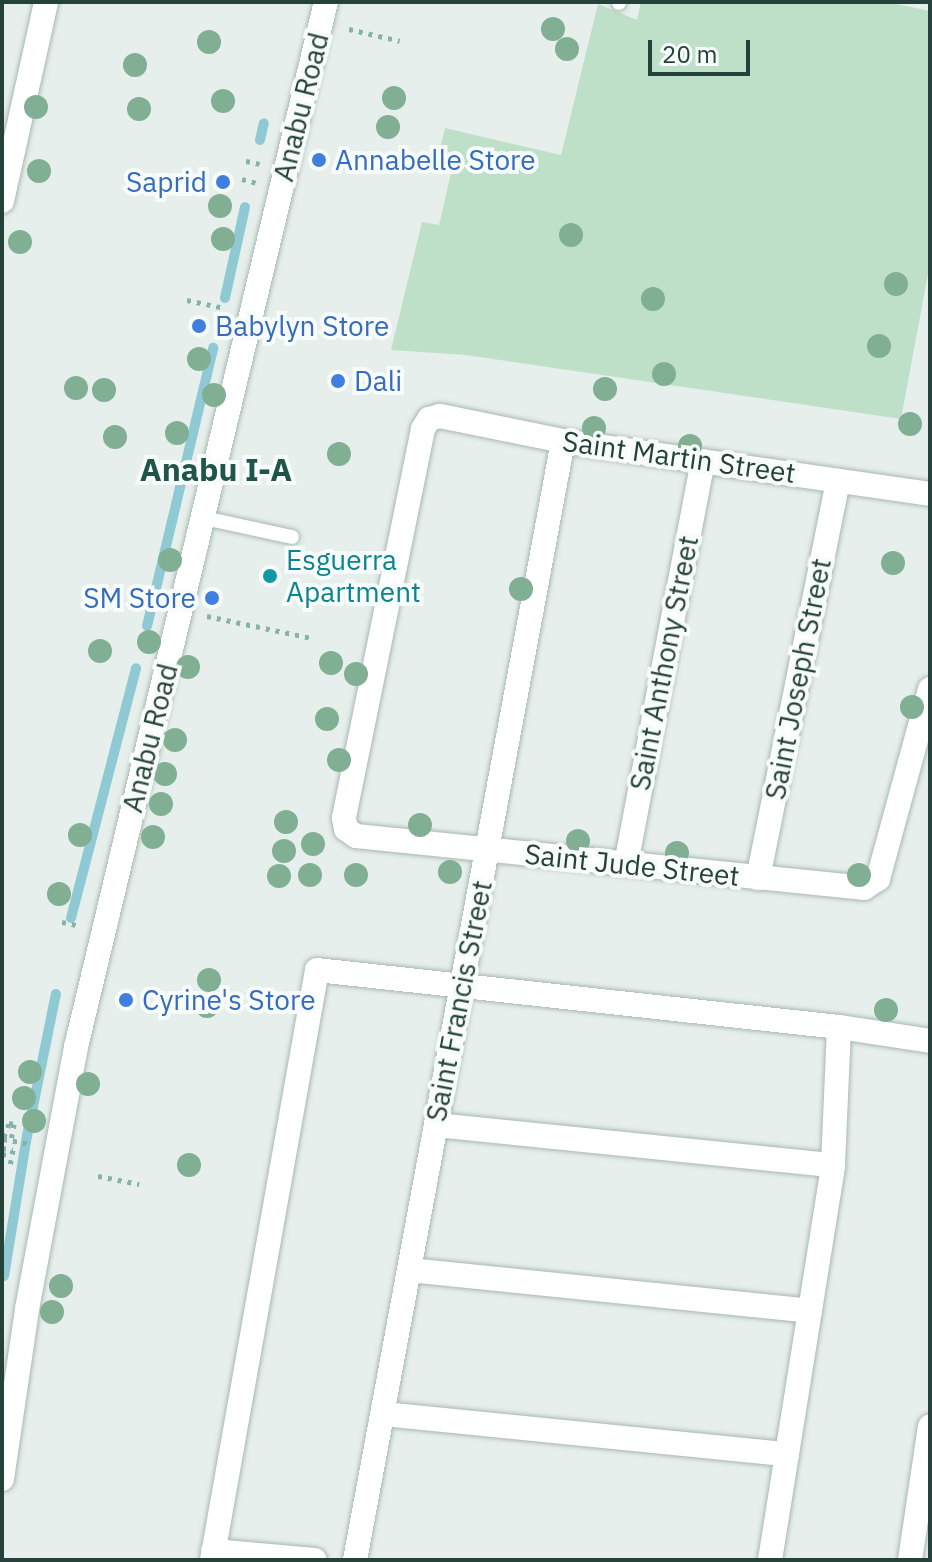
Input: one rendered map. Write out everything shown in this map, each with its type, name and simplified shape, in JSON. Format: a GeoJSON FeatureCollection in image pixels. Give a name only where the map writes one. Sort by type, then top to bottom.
{"type":"FeatureCollection","features":[{"type":"Feature","properties":{"kind":"street"},"geometry":{"type":"LineString","coordinates":[[2,201],[46,2]]}},
{"type":"Feature","properties":{"kind":"street","name":"Anabu Road"},"geometry":{"type":"LineString","coordinates":[[2,1479],[58,1133],[122,850],[183,611],[326,2]]}},
{"type":"Feature","properties":{"kind":"street","name":"Saint Martin Street"},"geometry":{"type":"LineString","coordinates":[[346,829],[344,818],[423,429],[429,419],[440,416],[563,441],[930,494]]}},
{"type":"Feature","properties":{"kind":"street","name":"Saint Francis Street"},"geometry":{"type":"LineString","coordinates":[[355,1560],[563,441]]}},
{"type":"Feature","properties":{"kind":"street","name":"Saint Anthony Street"},"geometry":{"type":"LineString","coordinates":[[626,864],[703,461]]}},
{"type":"Feature","properties":{"kind":"street","name":"Saint Joseph Street"},"geometry":{"type":"LineString","coordinates":[[758,878],[838,481]]}},
{"type":"Feature","properties":{"kind":"street","name":"Saint Jude Street"},"geometry":{"type":"LineString","coordinates":[[346,829],[356,836],[854,888],[872,886],[881,870],[930,689]]}},
{"type":"Feature","properties":{"kind":"street"},"geometry":{"type":"LineString","coordinates":[[315,1560],[212,1556],[317,970],[839,1027],[930,1041]]}},
{"type":"Feature","properties":{"kind":"street"},"geometry":{"type":"LineString","coordinates":[[770,1560],[833,1165],[839,1027]]}},
{"type":"Feature","properties":{"kind":"street"},"geometry":{"type":"LineString","coordinates":[[436,1125],[833,1165]]}},
{"type":"Feature","properties":{"kind":"street"},"geometry":{"type":"LineString","coordinates":[[409,1270],[810,1311]]}},
{"type":"Feature","properties":{"kind":"street"},"geometry":{"type":"LineString","coordinates":[[383,1414],[787,1454]]}},
{"type":"Feature","properties":{"kind":"street"},"geometry":{"type":"LineString","coordinates":[[910,1560],[930,1426]]}},
{"type":"Feature","properties":{"kind":"lane"},"geometry":{"type":"LineString","coordinates":[[204,518],[292,537]]}},
{"type":"Feature","properties":{"kind":"path"},"geometry":{"type":"LineString","coordinates":[[340,27],[400,41]]}},
{"type":"Feature","properties":{"kind":"path"},"geometry":{"type":"LineString","coordinates":[[187,300],[253,314]]}},
{"type":"Feature","properties":{"kind":"path"},"geometry":{"type":"LineString","coordinates":[[183,611],[311,638]]}},
{"type":"Feature","properties":{"kind":"path"},"geometry":{"type":"LineString","coordinates":[[11,1141],[14,1124],[9,1123],[6,1137],[3,1138],[11,1141],[20,1142]]}},
{"type":"Feature","properties":{"kind":"path"},"geometry":{"type":"LineString","coordinates":[[2,1148],[13,1150],[10,1165]]}},
{"type":"Feature","properties":{"kind":"path"},"geometry":{"type":"LineString","coordinates":[[2,1154],[12,1156]]}},
{"type":"Feature","properties":{"kind":"path"},"geometry":{"type":"LineString","coordinates":[[98,1176],[139,1184]]}},
{"type":"Feature","properties":{"kind":"green space"},"geometry":{"type":"Polygon","coordinates":[[[641,2],[887,2],[930,11],[930,263],[901,419],[466,355],[391,350],[422,222],[439,225],[452,169],[436,165],[445,128],[561,155],[598,4],[637,20],[641,2]]]}},
{"type":"Feature","properties":{"kind":"waterway"},"geometry":{"type":"LineString","coordinates":[[260,140],[264,123]]}},
{"type":"Feature","properties":{"kind":"waterway"},"geometry":{"type":"LineString","coordinates":[[225,298],[245,207]]}},
{"type":"Feature","properties":{"kind":"waterway"},"geometry":{"type":"LineString","coordinates":[[147,626],[213,348]]}},
{"type":"Feature","properties":{"kind":"waterway"},"geometry":{"type":"LineString","coordinates":[[71,918],[136,668]]}},
{"type":"Feature","properties":{"kind":"waterway"},"geometry":{"type":"LineString","coordinates":[[4,1276],[27,1136],[56,994]]}},
{"type":"Feature","properties":{"kind":"place","name":"Annabelle Store"},"geometry":{"type":"Point","coordinates":[319,160]}},
{"type":"Feature","properties":{"kind":"place","name":"Saprid"},"geometry":{"type":"Point","coordinates":[223,182]}},
{"type":"Feature","properties":{"kind":"place","name":"Babylyn Store"},"geometry":{"type":"Point","coordinates":[199,326]}},
{"type":"Feature","properties":{"kind":"place","name":"Dali"},"geometry":{"type":"Point","coordinates":[338,381]}},
{"type":"Feature","properties":{"kind":"place","name":"Esguerra Apartment"},"geometry":{"type":"Point","coordinates":[270,576]}},
{"type":"Feature","properties":{"kind":"place","name":"SM Store"},"geometry":{"type":"Point","coordinates":[212,598]}},
{"type":"Feature","properties":{"kind":"place","name":"Cyrine's Store"},"geometry":{"type":"Point","coordinates":[126,1000]}},
{"type":"Feature","properties":{"kind":"district","name":"Anabu I-A"},"geometry":{"type":"Point","coordinates":[216,469]}}]}
